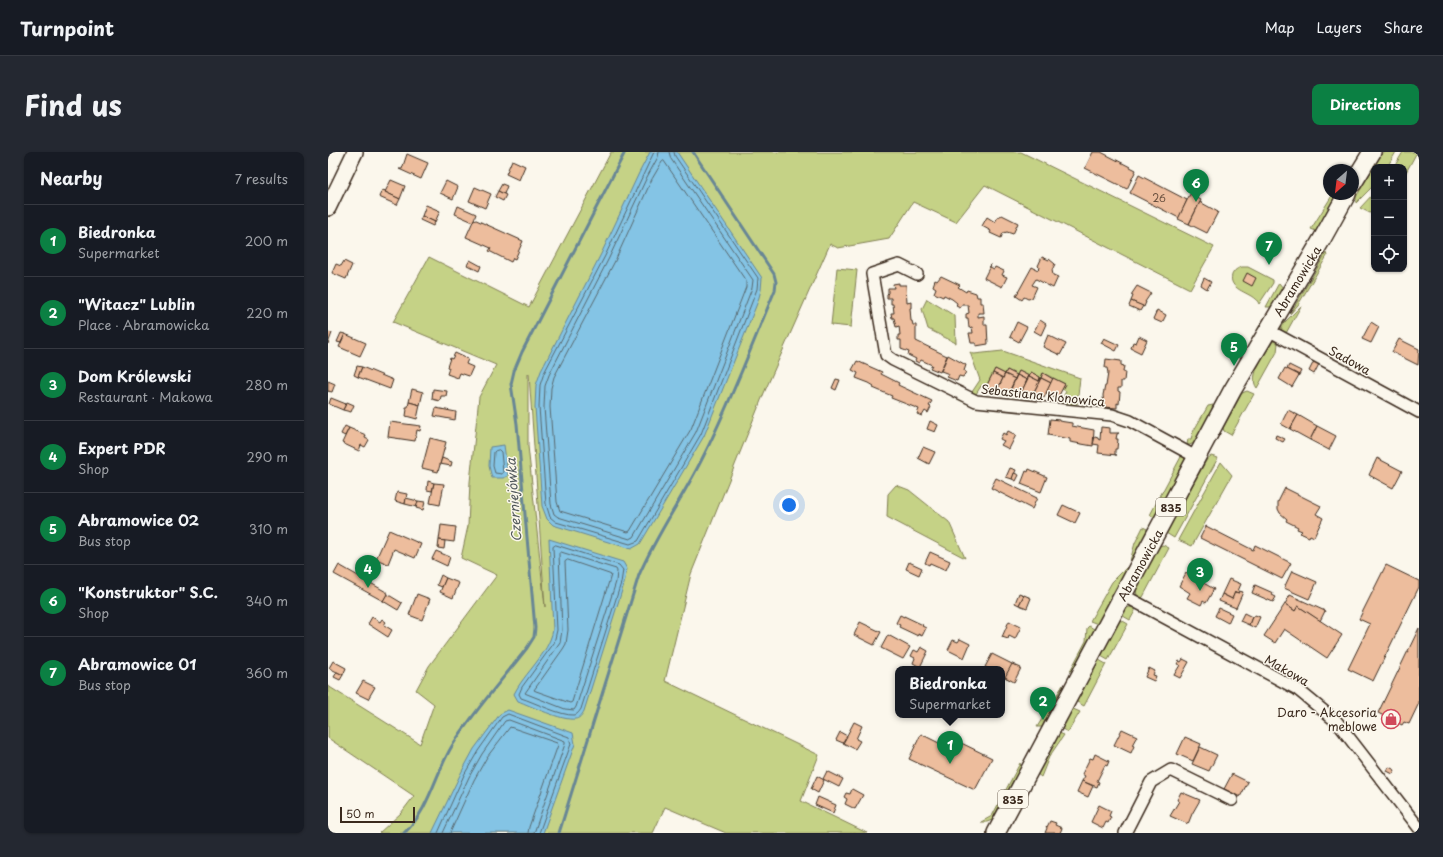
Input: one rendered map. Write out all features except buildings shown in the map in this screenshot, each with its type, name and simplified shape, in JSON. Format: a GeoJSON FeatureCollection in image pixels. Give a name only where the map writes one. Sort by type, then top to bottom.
{"type":"FeatureCollection","features":[{"type":"Feature","properties":{"kind":"main road"},"geometry":{"type":"LineString","coordinates":[[1359,173],[1372,152]]}},
{"type":"Feature","properties":{"kind":"main road","name":"Abramowicka"},"geometry":{"type":"LineString","coordinates":[[996,833],[1236,385],[1344,200]]}},
{"type":"Feature","properties":{"kind":"street"},"geometry":{"type":"LineString","coordinates":[[328,208],[331,193],[355,152]]}},
{"type":"Feature","properties":{"kind":"street","name":"Sebastiana Klonowica"},"geometry":{"type":"LineString","coordinates":[[917,274],[899,265],[872,274],[886,355],[893,360],[976,401],[1121,417],[1198,458]]}},
{"type":"Feature","properties":{"kind":"street","name":"Sadowa"},"geometry":{"type":"LineString","coordinates":[[1268,330],[1419,412]]}},
{"type":"Feature","properties":{"kind":"street","name":"Makowa"},"geometry":{"type":"LineString","coordinates":[[1123,595],[1297,689],[1337,722],[1419,828]]}},
{"type":"Feature","properties":{"kind":"street"},"geometry":{"type":"LineString","coordinates":[[1125,833],[1151,782],[1171,770],[1232,800]]}},
{"type":"Feature","properties":{"kind":"green space"},"geometry":{"type":"Polygon","coordinates":[[[611,152],[1021,152],[1214,247],[1190,289],[985,185],[956,222],[913,202],[889,239],[838,248],[830,244],[764,393],[691,574],[665,681],[819,755],[801,801],[867,833],[726,833],[665,807],[653,833],[379,833],[401,813],[414,796],[328,738],[328,686],[420,744],[434,704],[416,690],[429,666],[497,575],[461,558],[468,526],[470,482],[479,397],[496,365],[393,322],[429,257],[529,307],[611,152]],[[529,374],[528,446],[545,607],[529,374]]]}},
{"type":"Feature","properties":{"kind":"green space"},"geometry":{"type":"Polygon","coordinates":[[[1383,152],[1396,152],[1389,164],[1376,164],[1383,152]]]}},
{"type":"Feature","properties":{"kind":"green space"},"geometry":{"type":"Polygon","coordinates":[[[1403,152],[1417,152],[1407,170],[1407,164],[1396,164],[1403,152]]]}},
{"type":"Feature","properties":{"kind":"green space"},"geometry":{"type":"Polygon","coordinates":[[[1371,172],[1371,188],[1359,200],[1359,192],[1371,172]]]}},
{"type":"Feature","properties":{"kind":"green space"},"geometry":{"type":"Polygon","coordinates":[[[1371,196],[1371,214],[1360,208],[1371,196]]]}},
{"type":"Feature","properties":{"kind":"green space"},"geometry":{"type":"Polygon","coordinates":[[[1329,200],[1333,200],[1316,231],[1311,229],[1329,200]]]}},
{"type":"Feature","properties":{"kind":"green space"},"geometry":{"type":"Polygon","coordinates":[[[1326,253],[1327,256],[1298,305],[1290,314],[1326,253]]]}},
{"type":"Feature","properties":{"kind":"green space"},"geometry":{"type":"Polygon","coordinates":[[[1242,267],[1248,267],[1273,280],[1273,283],[1259,304],[1256,299],[1239,290],[1233,284],[1233,273],[1242,267]]]}},
{"type":"Feature","properties":{"kind":"green space"},"geometry":{"type":"Polygon","coordinates":[[[837,268],[857,270],[851,327],[831,325],[837,268]]]}},
{"type":"Feature","properties":{"kind":"green space"},"geometry":{"type":"Polygon","coordinates":[[[1279,283],[1283,288],[1272,307],[1266,307],[1279,283]]]}},
{"type":"Feature","properties":{"kind":"green space"},"geometry":{"type":"Polygon","coordinates":[[[927,299],[955,316],[956,343],[928,329],[922,309],[927,299]]]}},
{"type":"Feature","properties":{"kind":"green space"},"geometry":{"type":"Polygon","coordinates":[[[1301,306],[1285,335],[1281,329],[1284,323],[1301,306]]]}},
{"type":"Feature","properties":{"kind":"green space"},"geometry":{"type":"Polygon","coordinates":[[[1273,341],[1278,343],[1277,352],[1257,388],[1254,377],[1256,371],[1273,341]]]}},
{"type":"Feature","properties":{"kind":"green space"},"geometry":{"type":"Polygon","coordinates":[[[1003,351],[1080,378],[1077,404],[1061,402],[1066,391],[1062,389],[1065,384],[1043,373],[1041,378],[1031,372],[1029,376],[1019,371],[1017,375],[1007,370],[1005,374],[995,369],[986,387],[981,386],[976,394],[972,392],[980,380],[970,352],[974,354],[1003,351]]]}},
{"type":"Feature","properties":{"kind":"green space"},"geometry":{"type":"Polygon","coordinates":[[[1247,391],[1254,394],[1231,435],[1224,431],[1223,428],[1242,393],[1247,391]]]}},
{"type":"Feature","properties":{"kind":"green space"},"geometry":{"type":"Polygon","coordinates":[[[1213,405],[1201,436],[1197,441],[1187,445],[1188,439],[1191,439],[1193,432],[1208,406],[1213,405]]]}},
{"type":"Feature","properties":{"kind":"green space"},"geometry":{"type":"Polygon","coordinates":[[[1183,453],[1186,460],[1156,517],[1154,517],[1150,515],[1183,453]]]}},
{"type":"Feature","properties":{"kind":"green space"},"geometry":{"type":"Polygon","coordinates":[[[1211,456],[1218,458],[1174,538],[1166,533],[1207,459],[1211,456]]]}},
{"type":"Feature","properties":{"kind":"green space"},"geometry":{"type":"Polygon","coordinates":[[[1221,462],[1232,475],[1192,546],[1178,540],[1221,462]]]}},
{"type":"Feature","properties":{"kind":"green space"},"geometry":{"type":"Polygon","coordinates":[[[896,485],[909,490],[949,522],[965,558],[887,517],[888,494],[896,485]]]}},
{"type":"Feature","properties":{"kind":"green space"},"geometry":{"type":"Polygon","coordinates":[[[1143,527],[1147,529],[1148,532],[1132,561],[1130,561],[1135,543],[1143,527]]]}},
{"type":"Feature","properties":{"kind":"green space"},"geometry":{"type":"Polygon","coordinates":[[[1163,545],[1169,548],[1143,597],[1140,599],[1137,596],[1136,589],[1159,546],[1163,545]]]}},
{"type":"Feature","properties":{"kind":"green space"},"geometry":{"type":"Polygon","coordinates":[[[1127,567],[1128,569],[1098,624],[1090,621],[1112,582],[1127,567]]]}},
{"type":"Feature","properties":{"kind":"green space"},"geometry":{"type":"Polygon","coordinates":[[[1126,608],[1135,608],[1135,611],[1130,620],[1123,616],[1123,613],[1126,608]]]}},
{"type":"Feature","properties":{"kind":"green space"},"geometry":{"type":"Polygon","coordinates":[[[1121,620],[1128,624],[1108,660],[1101,656],[1101,654],[1119,621],[1121,620]]]}},
{"type":"Feature","properties":{"kind":"green space"},"geometry":{"type":"Polygon","coordinates":[[[1089,626],[1094,629],[1094,631],[1072,671],[1070,671],[1086,641],[1087,628],[1089,626]]]}},
{"type":"Feature","properties":{"kind":"green space"},"geometry":{"type":"Polygon","coordinates":[[[1099,660],[1106,664],[1084,706],[1076,700],[1097,661],[1099,660]]]}},
{"type":"Feature","properties":{"kind":"green space"},"geometry":{"type":"Polygon","coordinates":[[[1063,685],[1042,727],[1037,727],[1063,685]]]}},
{"type":"Feature","properties":{"kind":"green space"},"geometry":{"type":"Polygon","coordinates":[[[1071,708],[1080,712],[1068,732],[1061,727],[1071,708]]]}},
{"type":"Feature","properties":{"kind":"green space"},"geometry":{"type":"Polygon","coordinates":[[[1059,733],[1064,735],[1049,757],[1041,777],[1036,773],[1057,734],[1059,733]]]}},
{"type":"Feature","properties":{"kind":"green space"},"geometry":{"type":"Polygon","coordinates":[[[1020,763],[1021,767],[992,820],[981,822],[992,816],[1020,763]]]}},
{"type":"Feature","properties":{"kind":"water"},"geometry":{"type":"Polygon","coordinates":[[[650,152],[677,152],[762,278],[758,301],[704,436],[640,544],[631,549],[553,525],[547,519],[542,506],[535,407],[536,385],[541,371],[601,254],[650,152]]]}},
{"type":"Feature","properties":{"kind":"water"},"geometry":{"type":"Polygon","coordinates":[[[504,445],[508,476],[503,478],[492,478],[489,466],[490,447],[504,445]]]}},
{"type":"Feature","properties":{"kind":"water"},"geometry":{"type":"Polygon","coordinates":[[[549,539],[623,562],[627,569],[624,584],[584,711],[576,719],[555,716],[518,701],[514,694],[546,647],[553,630],[549,539]]]}},
{"type":"Feature","properties":{"kind":"water"},"geometry":{"type":"Polygon","coordinates":[[[508,710],[573,733],[575,744],[543,833],[432,833],[474,749],[500,714],[508,710]]]}},
{"type":"Feature","properties":{"kind":"waterway","name":"Czerniejówka"},"geometry":{"type":"LineString","coordinates":[[404,833],[420,814],[452,746],[479,708],[527,648],[534,637],[535,628],[517,424],[511,384],[514,371],[522,352],[625,152]]}},
{"type":"Feature","properties":{"kind":"waterway"},"geometry":{"type":"LineString","coordinates":[[559,833],[639,575],[654,544],[714,435],[775,290],[776,282],[774,274],[693,152]]}},
{"type":"Feature","properties":{"kind":"place","name":"\"Konstruktor\" S.C."},"geometry":{"type":"Point","coordinates":[1196,202]}},
{"type":"Feature","properties":{"kind":"place","name":"Abramowice 01"},"geometry":{"type":"Point","coordinates":[1269,265]}},
{"type":"Feature","properties":{"kind":"place","name":"Abramowice 02"},"geometry":{"type":"Point","coordinates":[1234,366]}},
{"type":"Feature","properties":{"kind":"place","name":"Expert PDR"},"geometry":{"type":"Point","coordinates":[368,588]}},
{"type":"Feature","properties":{"kind":"place","name":"Dom Królewski"},"geometry":{"type":"Point","coordinates":[1200,591]}},
{"type":"Feature","properties":{"kind":"place","name":"Daro - Akcesoria meblowe"},"geometry":{"type":"Point","coordinates":[1391,719]}},
{"type":"Feature","properties":{"kind":"place","name":"\"Witacz\" Lublin"},"geometry":{"type":"Point","coordinates":[1043,720]}},
{"type":"Feature","properties":{"kind":"place","name":"Biedronka"},"geometry":{"type":"Point","coordinates":[950,764]}}]}
